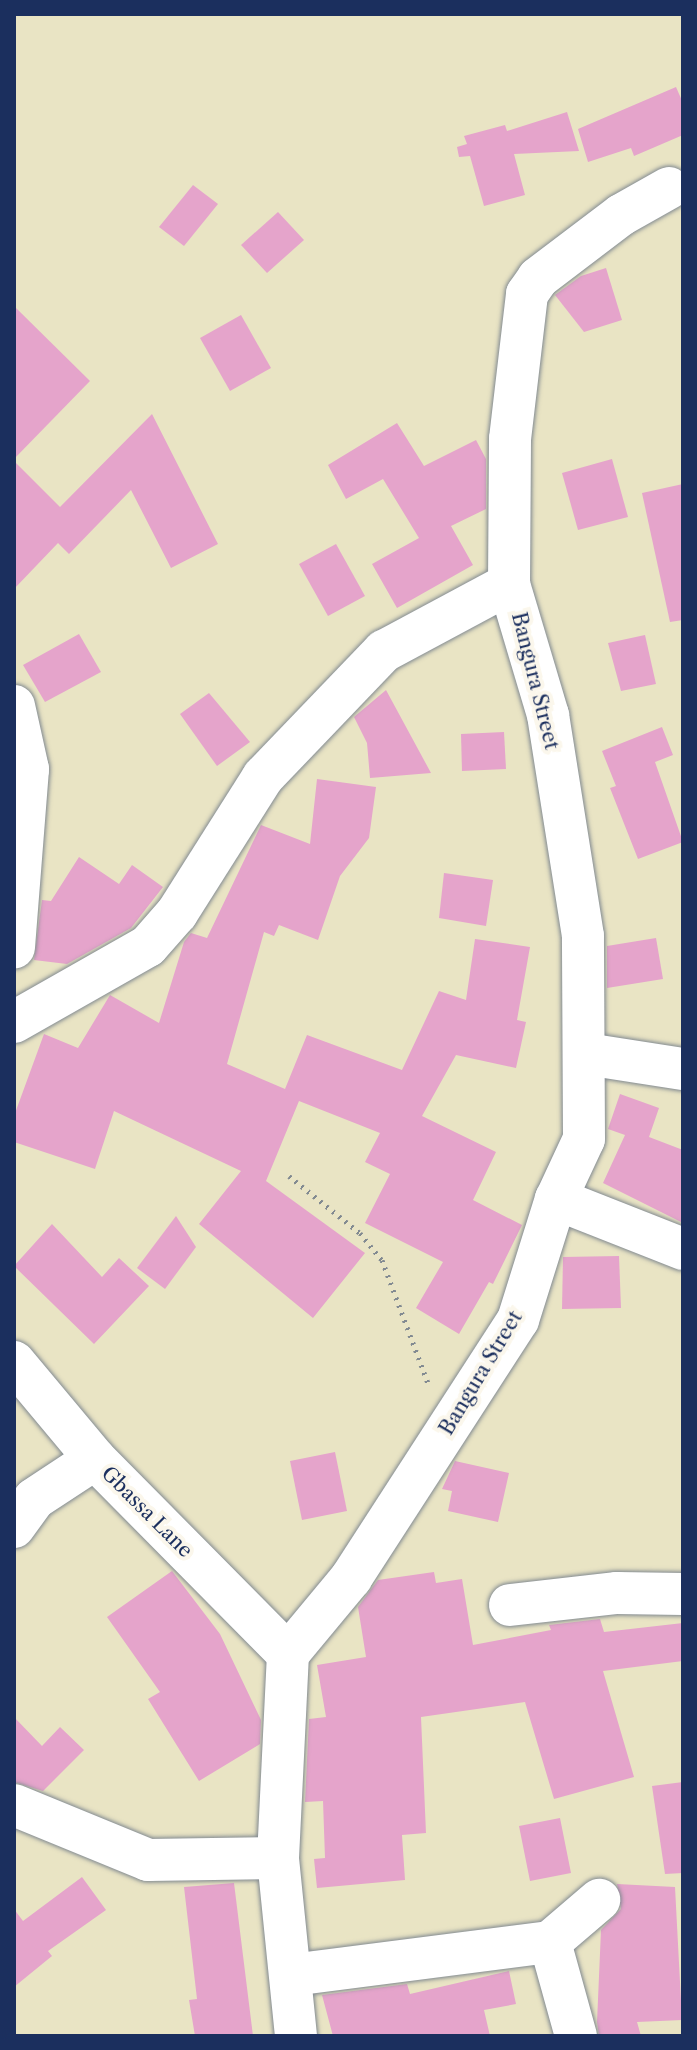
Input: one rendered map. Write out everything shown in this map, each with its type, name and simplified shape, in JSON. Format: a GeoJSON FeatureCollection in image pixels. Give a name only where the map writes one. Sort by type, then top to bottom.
{"type":"FeatureCollection","features":[{"type":"Feature","properties":{"kind":"street","name":"Bangura Street"},"geometry":{"type":"LineString","coordinates":[[288,1654],[351,1578],[518,1320],[556,1199],[584,1139],[586,1054],[583,936],[548,715],[509,584],[510,439],[527,294],[538,278],[621,215],[669,188]]}},
{"type":"Feature","properties":{"kind":"street"},"geometry":{"type":"LineString","coordinates":[[14,1022],[148,946],[177,913],[263,777],[384,651],[509,584]]}},
{"type":"Feature","properties":{"kind":"street"},"geometry":{"type":"LineString","coordinates":[[14,706],[28,769],[14,947]]}},
{"type":"Feature","properties":{"kind":"street"},"geometry":{"type":"LineString","coordinates":[[586,1054],[683,1069]]}},
{"type":"Feature","properties":{"kind":"street"},"geometry":{"type":"LineString","coordinates":[[556,1199],[683,1249]]}},
{"type":"Feature","properties":{"kind":"street","name":"Gbassa Lane"},"geometry":{"type":"LineString","coordinates":[[14,1362],[95,1459],[288,1654]]}},
{"type":"Feature","properties":{"kind":"street"},"geometry":{"type":"LineString","coordinates":[[14,1527],[34,1499],[95,1459]]}},
{"type":"Feature","properties":{"kind":"street"},"geometry":{"type":"LineString","coordinates":[[510,1605],[678,1585]]}},
{"type":"Feature","properties":{"kind":"street"},"geometry":{"type":"LineString","coordinates":[[288,1654],[278,1858],[296,2036]]}},
{"type":"Feature","properties":{"kind":"street"},"geometry":{"type":"LineString","coordinates":[[14,1805],[148,1860],[278,1858]]}},
{"type":"Feature","properties":{"kind":"street"},"geometry":{"type":"LineString","coordinates":[[292,1975],[550,1942],[599,1900]]}},
{"type":"Feature","properties":{"kind":"street"},"geometry":{"type":"LineString","coordinates":[[550,1942],[576,2036]]}},
{"type":"Feature","properties":{"kind":"path"},"geometry":{"type":"LineString","coordinates":[[289,1176],[360,1233],[382,1260],[445,1433]]}},
{"type":"Feature","properties":{"kind":"building"},"geometry":{"type":"Polygon","coordinates":[[[676,87],[683,103],[683,135],[634,156],[631,148],[588,162],[578,129],[676,87]]]}},
{"type":"Feature","properties":{"kind":"building"},"geometry":{"type":"Polygon","coordinates":[[[567,112],[579,151],[514,154],[525,195],[484,206],[470,156],[459,157],[457,147],[467,144],[464,136],[505,125],[507,131],[567,112]]]}},
{"type":"Feature","properties":{"kind":"building"},"geometry":{"type":"Polygon","coordinates":[[[193,185],[218,204],[184,246],[159,227],[193,185]]]}},
{"type":"Feature","properties":{"kind":"building"},"geometry":{"type":"Polygon","coordinates":[[[278,212],[304,240],[267,273],[241,245],[278,212]]]}},
{"type":"Feature","properties":{"kind":"building"},"geometry":{"type":"Polygon","coordinates":[[[606,268],[622,320],[584,332],[555,295],[581,276],[606,268]]]}},
{"type":"Feature","properties":{"kind":"building"},"geometry":{"type":"Polygon","coordinates":[[[14,306],[90,381],[14,459],[14,306]]]}},
{"type":"Feature","properties":{"kind":"building"},"geometry":{"type":"Polygon","coordinates":[[[241,315],[271,368],[230,391],[200,338],[241,315]]]}},
{"type":"Feature","properties":{"kind":"building"},"geometry":{"type":"Polygon","coordinates":[[[152,414],[218,544],[171,568],[131,490],[69,554],[58,543],[14,589],[14,461],[60,507],[152,414]]]}},
{"type":"Feature","properties":{"kind":"building"},"geometry":{"type":"Polygon","coordinates":[[[397,423],[424,466],[476,440],[486,459],[486,509],[451,526],[473,565],[397,608],[372,564],[419,538],[383,479],[346,499],[328,465],[397,423]]]}},
{"type":"Feature","properties":{"kind":"building"},"geometry":{"type":"Polygon","coordinates":[[[612,459],[628,517],[578,530],[562,473],[612,459]]]}},
{"type":"Feature","properties":{"kind":"building"},"geometry":{"type":"Polygon","coordinates":[[[683,484],[683,620],[670,622],[642,493],[683,484]]]}},
{"type":"Feature","properties":{"kind":"building"},"geometry":{"type":"Polygon","coordinates":[[[336,544],[365,596],[328,616],[299,564],[336,544]]]}},
{"type":"Feature","properties":{"kind":"building"},"geometry":{"type":"Polygon","coordinates":[[[79,634],[101,672],[45,702],[23,665],[79,634]]]}},
{"type":"Feature","properties":{"kind":"building"},"geometry":{"type":"Polygon","coordinates":[[[645,635],[656,684],[621,691],[608,643],[645,635]]]}},
{"type":"Feature","properties":{"kind":"building"},"geometry":{"type":"Polygon","coordinates":[[[386,690],[431,773],[370,778],[367,743],[354,717],[386,690]]]}},
{"type":"Feature","properties":{"kind":"building"},"geometry":{"type":"Polygon","coordinates":[[[209,693],[250,742],[217,766],[180,714],[209,693]]]}},
{"type":"Feature","properties":{"kind":"building"},"geometry":{"type":"Polygon","coordinates":[[[662,727],[673,755],[655,762],[683,842],[638,859],[610,788],[616,786],[602,751],[662,727]]]}},
{"type":"Feature","properties":{"kind":"building"},"geometry":{"type":"Polygon","coordinates":[[[504,732],[506,769],[462,771],[461,734],[504,732]]]}},
{"type":"Feature","properties":{"kind":"building"},"geometry":{"type":"Polygon","coordinates":[[[317,779],[376,787],[369,838],[340,876],[318,940],[279,925],[274,936],[264,932],[227,1064],[285,1089],[307,1035],[402,1070],[439,991],[466,1000],[475,939],[530,947],[517,1020],[526,1022],[516,1068],[456,1055],[422,1116],[496,1152],[473,1200],[522,1225],[493,1284],[489,1282],[459,1334],[416,1308],[443,1262],[365,1223],[390,1174],[365,1162],[380,1133],[299,1101],[266,1181],[365,1253],[313,1318],[199,1224],[241,1171],[114,1111],[95,1169],[14,1142],[14,1116],[44,1034],[78,1048],[110,995],[159,1023],[184,942],[191,933],[207,938],[261,825],[310,844],[317,779]]]}},
{"type":"Feature","properties":{"kind":"building"},"geometry":{"type":"Polygon","coordinates":[[[79,857],[119,884],[132,865],[163,887],[131,928],[67,964],[34,960],[42,900],[51,901],[79,857]]]}},
{"type":"Feature","properties":{"kind":"building"},"geometry":{"type":"Polygon","coordinates":[[[444,873],[493,880],[486,926],[439,918],[444,873]]]}},
{"type":"Feature","properties":{"kind":"building"},"geometry":{"type":"Polygon","coordinates":[[[656,938],[663,979],[607,988],[607,946],[656,938]]]}},
{"type":"Feature","properties":{"kind":"building"},"geometry":{"type":"Polygon","coordinates":[[[620,1094],[659,1108],[649,1137],[683,1150],[683,1223],[603,1183],[625,1135],[608,1129],[620,1094]]]}},
{"type":"Feature","properties":{"kind":"building"},"geometry":{"type":"Polygon","coordinates":[[[176,1216],[196,1247],[165,1289],[137,1268],[176,1216]]]}},
{"type":"Feature","properties":{"kind":"building"},"geometry":{"type":"Polygon","coordinates":[[[52,1224],[102,1277],[119,1258],[149,1286],[94,1344],[14,1266],[52,1224]]]}},
{"type":"Feature","properties":{"kind":"building"},"geometry":{"type":"Polygon","coordinates":[[[619,1256],[621,1308],[562,1309],[563,1257],[619,1256]]]}},
{"type":"Feature","properties":{"kind":"building"},"geometry":{"type":"Polygon","coordinates":[[[335,1452],[347,1511],[302,1520],[290,1461],[335,1452]]]}},
{"type":"Feature","properties":{"kind":"building"},"geometry":{"type":"Polygon","coordinates":[[[455,1461],[509,1473],[498,1522],[448,1511],[452,1491],[442,1489],[455,1461]]]}},
{"type":"Feature","properties":{"kind":"building"},"geometry":{"type":"Polygon","coordinates":[[[172,1571],[220,1634],[261,1720],[260,1744],[199,1781],[148,1699],[160,1692],[107,1617],[172,1571]]]}},
{"type":"Feature","properties":{"kind":"building"},"geometry":{"type":"Polygon","coordinates":[[[434,1572],[436,1583],[462,1579],[473,1645],[551,1630],[549,1625],[600,1619],[604,1632],[683,1623],[683,1661],[603,1671],[634,1777],[554,1799],[525,1702],[421,1717],[426,1833],[402,1835],[405,1880],[317,1888],[314,1859],[325,1858],[323,1801],[305,1802],[309,1719],[326,1717],[317,1665],[366,1657],[358,1607],[378,1580],[434,1572]]]}},
{"type":"Feature","properties":{"kind":"building"},"geometry":{"type":"Polygon","coordinates":[[[14,1717],[42,1746],[60,1727],[84,1750],[43,1791],[14,1782],[14,1717]]]}},
{"type":"Feature","properties":{"kind":"building"},"geometry":{"type":"Polygon","coordinates":[[[683,1782],[683,1873],[665,1874],[652,1786],[683,1782]]]}},
{"type":"Feature","properties":{"kind":"building"},"geometry":{"type":"Polygon","coordinates":[[[560,1818],[571,1873],[530,1881],[519,1826],[560,1818]]]}},
{"type":"Feature","properties":{"kind":"building"},"geometry":{"type":"Polygon","coordinates":[[[82,1877],[106,1910],[48,1951],[52,1956],[14,1987],[14,1909],[23,1921],[82,1877]]]}},
{"type":"Feature","properties":{"kind":"building"},"geometry":{"type":"Polygon","coordinates":[[[234,1883],[253,2036],[195,2036],[189,2000],[197,1999],[184,1887],[234,1883]]]}},
{"type":"Feature","properties":{"kind":"building"},"geometry":{"type":"Polygon","coordinates":[[[617,1884],[675,1887],[682,2020],[637,2022],[641,2036],[599,2036],[601,1930],[621,1909],[617,1884]]]}},
{"type":"Feature","properties":{"kind":"building"},"geometry":{"type":"Polygon","coordinates":[[[509,1971],[516,2004],[484,2010],[490,2036],[333,2036],[322,1995],[407,1984],[410,1994],[509,1971]]]}}]}
